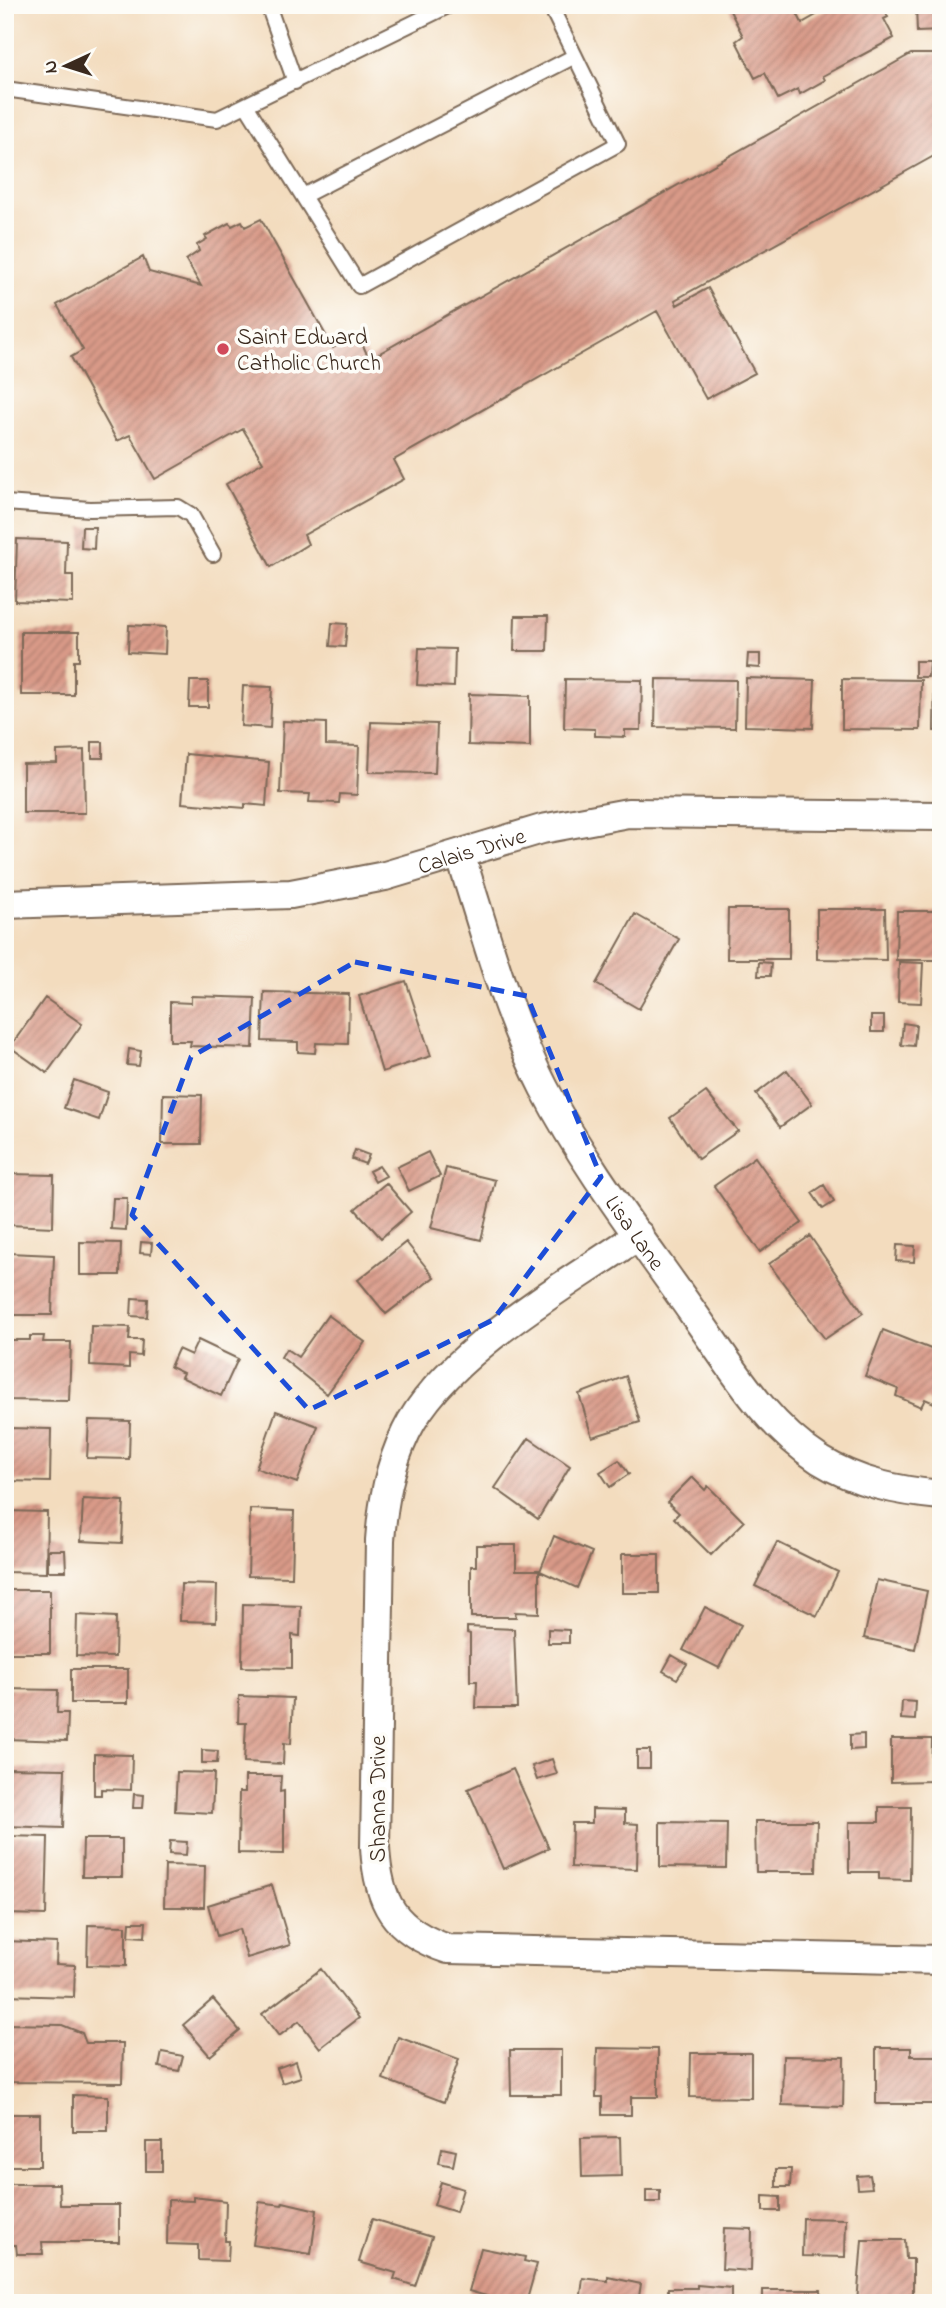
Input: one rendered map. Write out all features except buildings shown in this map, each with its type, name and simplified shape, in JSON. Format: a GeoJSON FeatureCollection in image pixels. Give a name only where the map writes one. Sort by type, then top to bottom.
{"type":"FeatureCollection","features":[{"type":"Feature","properties":{"kind":"street","name":"Calais Drive"},"geometry":{"type":"LineString","coordinates":[[5,904],[291,894],[385,876],[542,829],[628,813],[941,816]]}},
{"type":"Feature","properties":{"kind":"street","name":"Lisa Lane"},"geometry":{"type":"LineString","coordinates":[[460,854],[506,998],[543,1087],[639,1236],[755,1400],[794,1441],[820,1460],[867,1482],[908,1492],[941,1494]]}},
{"type":"Feature","properties":{"kind":"street","name":"Shanna Drive"},"geometry":{"type":"LineString","coordinates":[[639,1236],[456,1366],[424,1402],[392,1464],[383,1498],[380,1540],[375,1847],[381,1892],[404,1928],[422,1940],[448,1949],[941,1960]]}},
{"type":"Feature","properties":{"kind":"lane"},"geometry":{"type":"LineString","coordinates":[[268,5],[295,82]]}},
{"type":"Feature","properties":{"kind":"lane"},"geometry":{"type":"LineString","coordinates":[[5,89],[217,119],[450,5]]}},
{"type":"Feature","properties":{"kind":"lane"},"geometry":{"type":"LineString","coordinates":[[246,105],[359,286],[618,144],[550,5]]}},
{"type":"Feature","properties":{"kind":"lane"},"geometry":{"type":"LineString","coordinates":[[303,196],[575,56]]}},
{"type":"Feature","properties":{"kind":"lane"},"geometry":{"type":"LineString","coordinates":[[5,503],[90,509],[178,507],[191,514],[213,554]]}},
{"type":"Feature","properties":{"kind":"highlighted area"},"geometry":{"type":"Polygon","coordinates":[[[355,962],[527,996],[601,1177],[493,1320],[309,1410],[132,1215],[191,1057],[355,962]]]}},
{"type":"Feature","properties":{"kind":"place","name":"Saint Edward Catholic Church"},"geometry":{"type":"Point","coordinates":[223,349]}}]}
